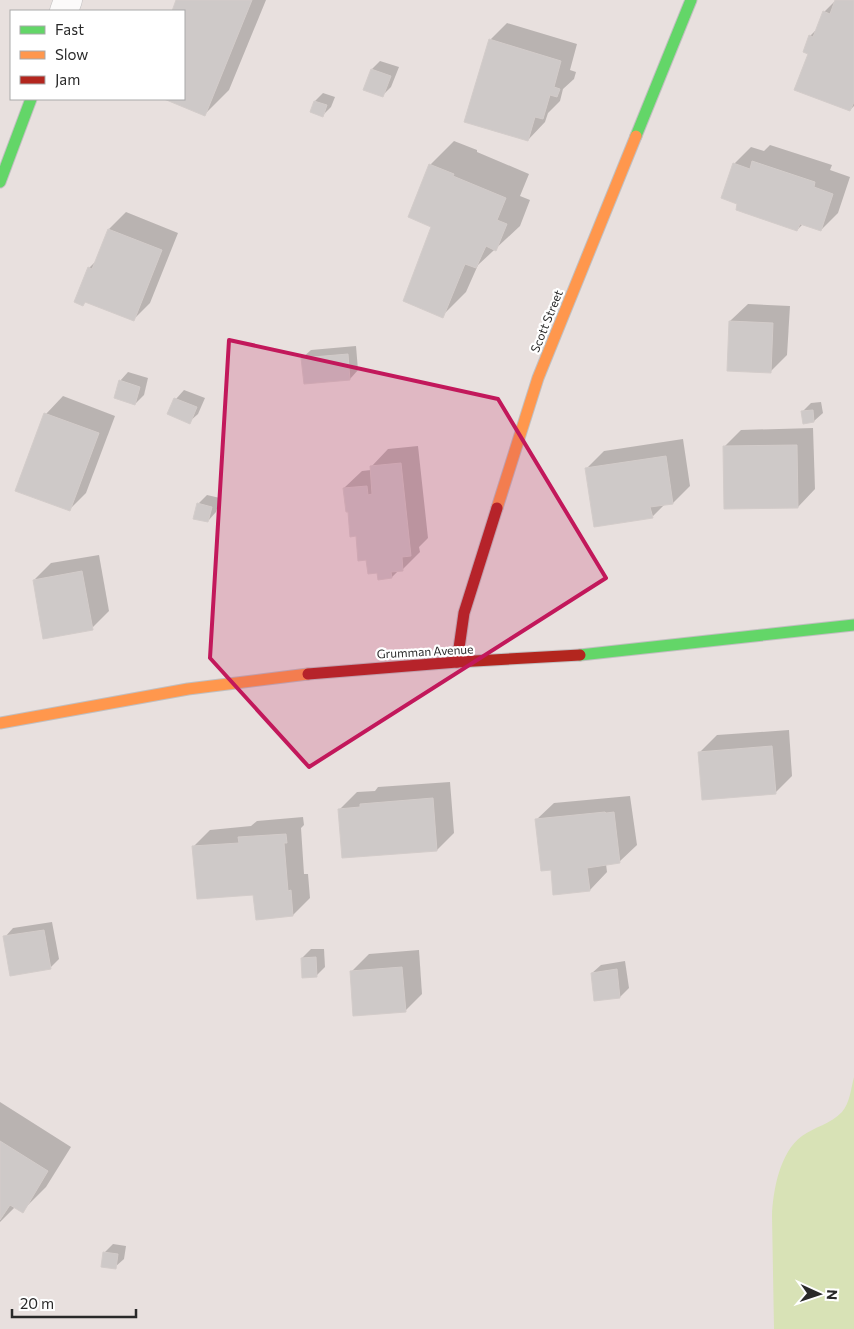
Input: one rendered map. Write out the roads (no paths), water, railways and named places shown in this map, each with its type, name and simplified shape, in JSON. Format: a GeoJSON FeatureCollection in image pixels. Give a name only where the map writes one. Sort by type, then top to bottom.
{"type":"FeatureCollection","features":[{"type":"Feature","properties":{"kind":"street","name":"Scott Street"},"geometry":{"type":"LineString","coordinates":[[457,662],[464,612],[538,378],[690,0]]}},
{"type":"Feature","properties":{"kind":"street"},"geometry":{"type":"LineString","coordinates":[[0,182],[31,100]]}},
{"type":"Feature","properties":{"kind":"street","name":"Grumman Avenue"},"geometry":{"type":"LineString","coordinates":[[0,723],[208,687],[325,672],[457,662],[563,657],[854,625]]}}]}
